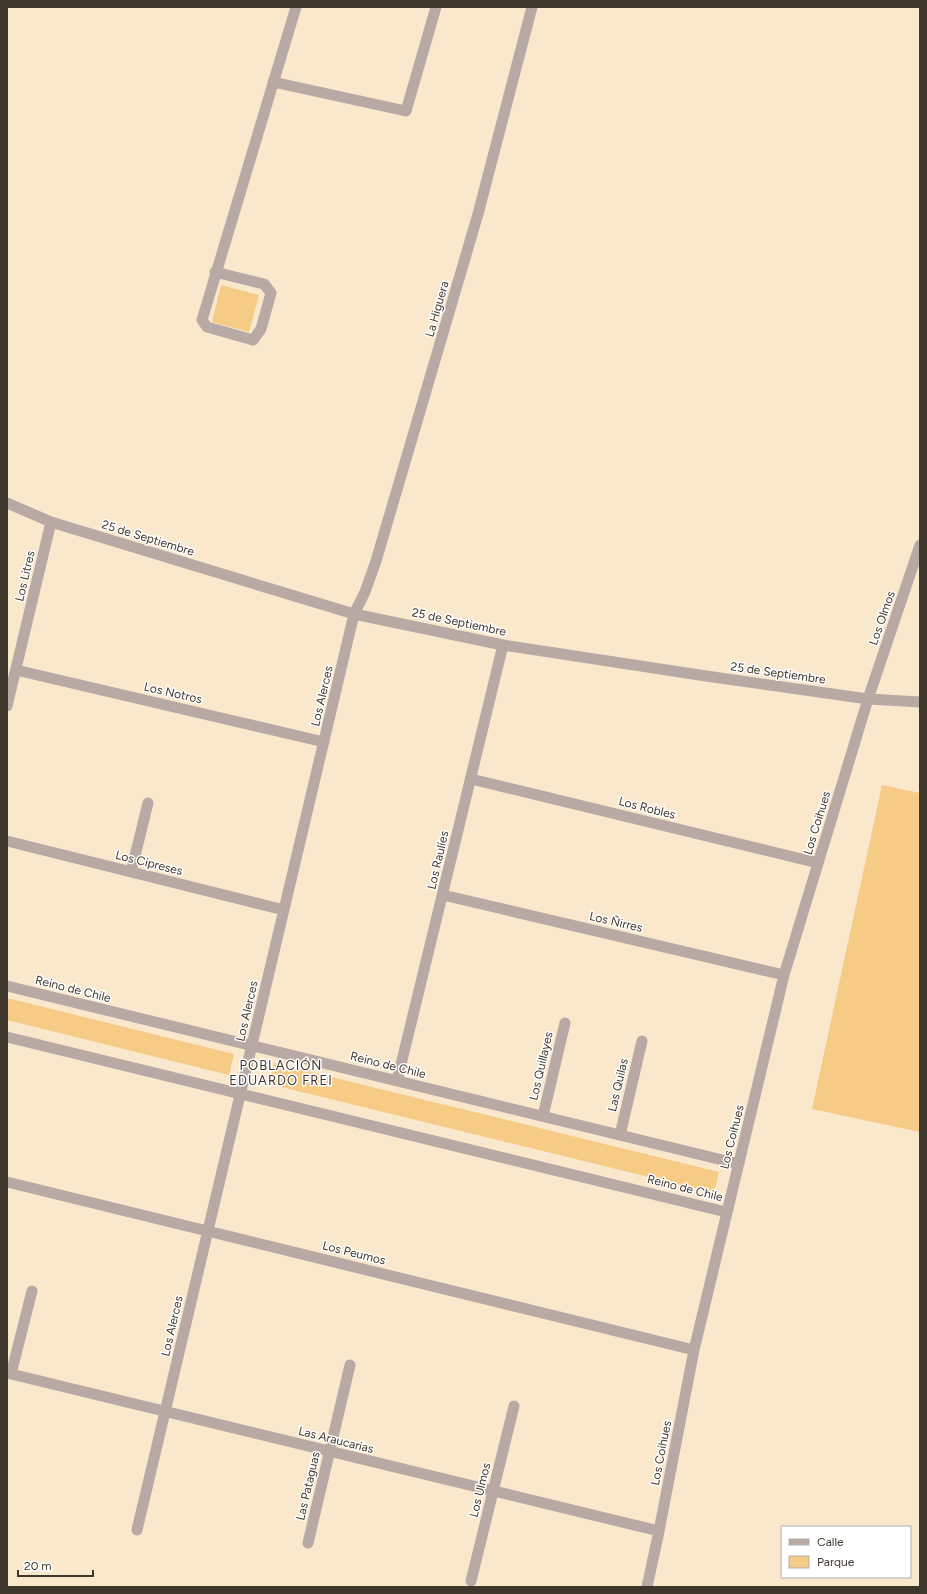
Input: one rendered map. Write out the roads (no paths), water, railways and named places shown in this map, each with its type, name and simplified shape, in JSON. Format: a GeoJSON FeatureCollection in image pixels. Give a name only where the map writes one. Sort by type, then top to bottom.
{"type":"FeatureCollection","features":[{"type":"Feature","properties":{"kind":"street"},"geometry":{"type":"LineString","coordinates":[[215,272],[264,284],[271,293],[261,329],[253,340],[207,327],[202,320],[215,272],[296,7]]}},
{"type":"Feature","properties":{"kind":"street"},"geometry":{"type":"LineString","coordinates":[[273,82],[406,111],[436,7]]}},
{"type":"Feature","properties":{"kind":"street","name":"La Higuera"},"geometry":{"type":"LineString","coordinates":[[354,614],[365,592],[376,561],[438,352],[478,214],[532,7]]}},
{"type":"Feature","properties":{"kind":"street","name":"25 de Septiembre"},"geometry":{"type":"LineString","coordinates":[[7,503],[51,522],[354,614],[503,645],[868,699],[920,702]]}},
{"type":"Feature","properties":{"kind":"street","name":"Los Litres"},"geometry":{"type":"LineString","coordinates":[[7,706],[51,522]]}},
{"type":"Feature","properties":{"kind":"street","name":"Los Olmos"},"geometry":{"type":"LineString","coordinates":[[868,699],[920,545]]}},
{"type":"Feature","properties":{"kind":"street","name":"Los Alerces"},"geometry":{"type":"LineString","coordinates":[[137,1530],[354,614]]}},
{"type":"Feature","properties":{"kind":"street","name":"Los Raulíes"},"geometry":{"type":"LineString","coordinates":[[398,1081],[503,645]]}},
{"type":"Feature","properties":{"kind":"street","name":"Los Notros"},"geometry":{"type":"LineString","coordinates":[[16,670],[324,742]]}},
{"type":"Feature","properties":{"kind":"street","name":"Los Coihues"},"geometry":{"type":"LineString","coordinates":[[647,1587],[694,1350],[784,975],[868,699]]}},
{"type":"Feature","properties":{"kind":"street","name":"Los Robles"},"geometry":{"type":"LineString","coordinates":[[470,779],[818,863]]}},
{"type":"Feature","properties":{"kind":"street"},"geometry":{"type":"LineString","coordinates":[[131,872],[148,803]]}},
{"type":"Feature","properties":{"kind":"street","name":"Los Cipreses"},"geometry":{"type":"LineString","coordinates":[[7,841],[284,910]]}},
{"type":"Feature","properties":{"kind":"street","name":"Los Ñirres"},"geometry":{"type":"LineString","coordinates":[[443,895],[784,975]]}},
{"type":"Feature","properties":{"kind":"street","name":"Reino de Chile"},"geometry":{"type":"LineString","coordinates":[[7,986],[739,1164]]}},
{"type":"Feature","properties":{"kind":"street","name":"Los Quillayes"},"geometry":{"type":"LineString","coordinates":[[543,1116],[565,1023]]}},
{"type":"Feature","properties":{"kind":"street","name":"Reino de Chile"},"geometry":{"type":"LineString","coordinates":[[7,1037],[726,1212]]}},
{"type":"Feature","properties":{"kind":"street","name":"Las Quilas"},"geometry":{"type":"LineString","coordinates":[[620,1135],[642,1041]]}},
{"type":"Feature","properties":{"kind":"street","name":"Los Peumos"},"geometry":{"type":"LineString","coordinates":[[7,1182],[694,1350]]}},
{"type":"Feature","properties":{"kind":"street"},"geometry":{"type":"LineString","coordinates":[[9,1374],[32,1292]]}},
{"type":"Feature","properties":{"kind":"street","name":"Las Pataguas"},"geometry":{"type":"LineString","coordinates":[[308,1543],[350,1365]]}},
{"type":"Feature","properties":{"kind":"street","name":"Las Araucarias"},"geometry":{"type":"LineString","coordinates":[[9,1374],[659,1531]]}},
{"type":"Feature","properties":{"kind":"street","name":"Los Ulmos"},"geometry":{"type":"LineString","coordinates":[[470,1581],[514,1406]]}},
{"type":"Feature","properties":{"kind":"district","name":"POBLACIÓN EDUARDO FREI"},"geometry":{"type":"Point","coordinates":[281,1072]}}]}
